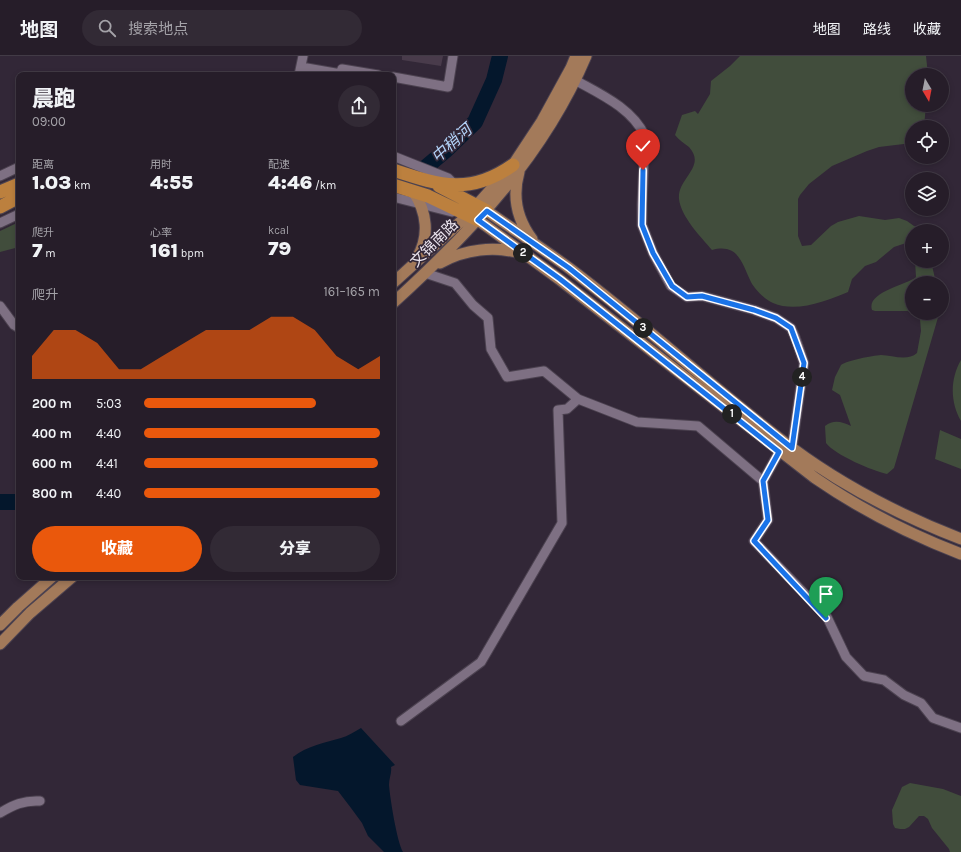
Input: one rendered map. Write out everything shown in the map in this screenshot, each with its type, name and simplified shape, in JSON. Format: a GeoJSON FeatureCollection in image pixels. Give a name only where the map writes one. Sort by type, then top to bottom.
{"type":"FeatureCollection","features":[{"type":"Feature","properties":{"kind":"highway"},"geometry":{"type":"LineString","coordinates":[[432,183],[452,182],[470,184],[516,168]]}},
{"type":"Feature","properties":{"kind":"highway"},"geometry":{"type":"LineString","coordinates":[[396,171],[432,183],[477,213]]}},
{"type":"Feature","properties":{"kind":"highway"},"geometry":{"type":"LineString","coordinates":[[0,192],[16,185]]}},
{"type":"Feature","properties":{"kind":"highway"},"geometry":{"type":"LineString","coordinates":[[396,186],[413,191],[422,202],[477,213]]}},
{"type":"Feature","properties":{"kind":"highway"},"geometry":{"type":"LineString","coordinates":[[0,207],[16,199]]}},
{"type":"Feature","properties":{"kind":"main road"},"geometry":{"type":"LineString","coordinates":[[539,247],[526,232],[518,214],[516,196],[516,168],[571,68],[576,56]]}},
{"type":"Feature","properties":{"kind":"main road"},"geometry":{"type":"LineString","coordinates":[[477,213],[552,124],[586,56]]}},
{"type":"Feature","properties":{"kind":"main road"},"geometry":{"type":"LineString","coordinates":[[406,272],[420,254],[425,239],[426,222],[422,202]]}},
{"type":"Feature","properties":{"kind":"main road"},"geometry":{"type":"LineString","coordinates":[[477,213],[539,247],[569,268],[792,448],[889,508],[934,529],[961,539]]}},
{"type":"Feature","properties":{"kind":"main road"},"geometry":{"type":"LineString","coordinates":[[477,213],[526,255],[560,279],[779,452],[844,498],[924,540],[961,554]]}},
{"type":"Feature","properties":{"kind":"main road","name":"文锦南路"},"geometry":{"type":"LineString","coordinates":[[396,281],[477,213]]}},
{"type":"Feature","properties":{"kind":"main road","name":"文锦南路"},"geometry":{"type":"LineString","coordinates":[[396,300],[425,274],[477,213]]}},
{"type":"Feature","properties":{"kind":"main road"},"geometry":{"type":"LineString","coordinates":[[425,274],[445,260],[468,252],[491,249],[526,255]]}},
{"type":"Feature","properties":{"kind":"main road"},"geometry":{"type":"LineString","coordinates":[[0,625],[49,580]]}},
{"type":"Feature","properties":{"kind":"main road"},"geometry":{"type":"LineString","coordinates":[[0,644],[30,614],[69,580]]}},
{"type":"Feature","properties":{"kind":"street"},"geometry":{"type":"LineString","coordinates":[[303,56],[300,71],[314,72]]}},
{"type":"Feature","properties":{"kind":"street"},"geometry":{"type":"LineString","coordinates":[[396,78],[448,86],[454,56]]}},
{"type":"Feature","properties":{"kind":"street"},"geometry":{"type":"LineString","coordinates":[[342,72],[342,69],[360,72]]}},
{"type":"Feature","properties":{"kind":"street"},"geometry":{"type":"LineString","coordinates":[[575,80],[615,102],[641,128],[645,136],[642,225],[653,253],[672,286],[687,297],[702,296],[754,310],[776,318],[791,328],[804,363],[792,448]]}},
{"type":"Feature","properties":{"kind":"street"},"geometry":{"type":"LineString","coordinates":[[396,157],[452,182],[477,213]]}},
{"type":"Feature","properties":{"kind":"street"},"geometry":{"type":"LineString","coordinates":[[0,176],[16,168]]}},
{"type":"Feature","properties":{"kind":"street"},"geometry":{"type":"LineString","coordinates":[[396,198],[422,202]]}},
{"type":"Feature","properties":{"kind":"street"},"geometry":{"type":"LineString","coordinates":[[0,223],[16,215]]}},
{"type":"Feature","properties":{"kind":"street"},"geometry":{"type":"LineString","coordinates":[[425,274],[455,283],[473,305],[488,318],[491,349],[507,377],[544,371],[578,399],[637,422],[698,426],[763,481]]}},
{"type":"Feature","properties":{"kind":"street"},"geometry":{"type":"LineString","coordinates":[[0,306],[16,326]]}},
{"type":"Feature","properties":{"kind":"street"},"geometry":{"type":"LineString","coordinates":[[401,721],[481,662],[562,523],[558,410],[567,409],[578,399]]}},
{"type":"Feature","properties":{"kind":"street"},"geometry":{"type":"LineString","coordinates":[[779,452],[763,481],[768,520],[754,541],[826,618],[846,657],[864,676],[884,680],[904,695],[921,703],[933,718],[961,728]]}},
{"type":"Feature","properties":{"kind":"street"},"geometry":{"type":"LineString","coordinates":[[0,813],[17,804],[29,800],[40,801]]}},
{"type":"Feature","properties":{"kind":"green space"},"geometry":{"type":"Polygon","coordinates":[[[740,56],[926,56],[927,68],[905,68],[905,112],[925,112],[925,120],[905,120],[905,144],[879,147],[832,166],[809,184],[798,199],[798,236],[802,246],[811,245],[831,226],[838,222],[859,216],[885,220],[899,218],[911,224],[905,224],[905,243],[894,247],[876,262],[865,266],[852,279],[848,292],[811,305],[791,307],[770,302],[755,288],[742,262],[734,252],[721,249],[712,250],[683,213],[679,199],[680,192],[682,185],[690,173],[695,161],[694,154],[689,147],[675,135],[682,115],[695,111],[698,114],[710,94],[711,81],[740,56]]]}},
{"type":"Feature","properties":{"kind":"green space"},"geometry":{"type":"Polygon","coordinates":[[[16,223],[16,248],[0,252],[0,231],[16,223]]]}},
{"type":"Feature","properties":{"kind":"green space"},"geometry":{"type":"Polygon","coordinates":[[[915,268],[933,268],[934,276],[916,276],[915,268]]]}},
{"type":"Feature","properties":{"kind":"green space"},"geometry":{"type":"Polygon","coordinates":[[[905,283],[905,311],[872,310],[872,304],[875,298],[905,283]]]}},
{"type":"Feature","properties":{"kind":"green space"},"geometry":{"type":"Polygon","coordinates":[[[920,320],[937,320],[894,468],[887,474],[873,470],[855,462],[831,448],[826,443],[825,426],[832,422],[841,422],[851,426],[840,395],[832,390],[835,377],[841,365],[872,356],[881,355],[904,358],[913,356],[917,353],[921,331],[920,320]]]}},
{"type":"Feature","properties":{"kind":"green space"},"geometry":{"type":"Polygon","coordinates":[[[961,360],[961,421],[957,414],[953,398],[953,383],[957,367],[961,360]]]}},
{"type":"Feature","properties":{"kind":"green space"},"geometry":{"type":"Polygon","coordinates":[[[940,430],[961,439],[961,469],[935,459],[940,430]]]}},
{"type":"Feature","properties":{"kind":"green space"},"geometry":{"type":"Polygon","coordinates":[[[910,783],[943,789],[961,796],[961,852],[950,852],[932,828],[928,819],[924,816],[919,816],[909,827],[905,829],[895,828],[893,824],[892,810],[902,787],[910,783]]]}},
{"type":"Feature","properties":{"kind":"water"},"geometry":{"type":"Polygon","coordinates":[[[361,728],[395,765],[391,767],[389,785],[396,830],[403,852],[384,852],[368,836],[362,823],[338,791],[300,785],[296,780],[293,757],[298,753],[310,747],[344,737],[361,728]]]}},
{"type":"Feature","properties":{"kind":"building"},"geometry":{"type":"Polygon","coordinates":[[[402,56],[443,56],[441,66],[402,60],[402,56]]]}},
{"type":"Feature","properties":{"kind":"waterway","name":"中稍河"},"geometry":{"type":"LineString","coordinates":[[396,192],[445,151],[475,122],[494,80],[500,56]]}},
{"type":"Feature","properties":{"kind":"waterway","name":"中稍河"},"geometry":{"type":"LineString","coordinates":[[0,502],[16,502]]}},
{"type":"Feature","properties":{"kind":"route"},"geometry":{"type":"LineString","coordinates":[[643,170],[642,225],[653,253],[672,286],[687,297],[702,296],[754,310],[776,318],[791,328],[804,363],[792,448],[569,268],[487,211],[478,220],[560,279],[779,452],[763,481],[768,520],[754,541],[826,618]]}}]}
